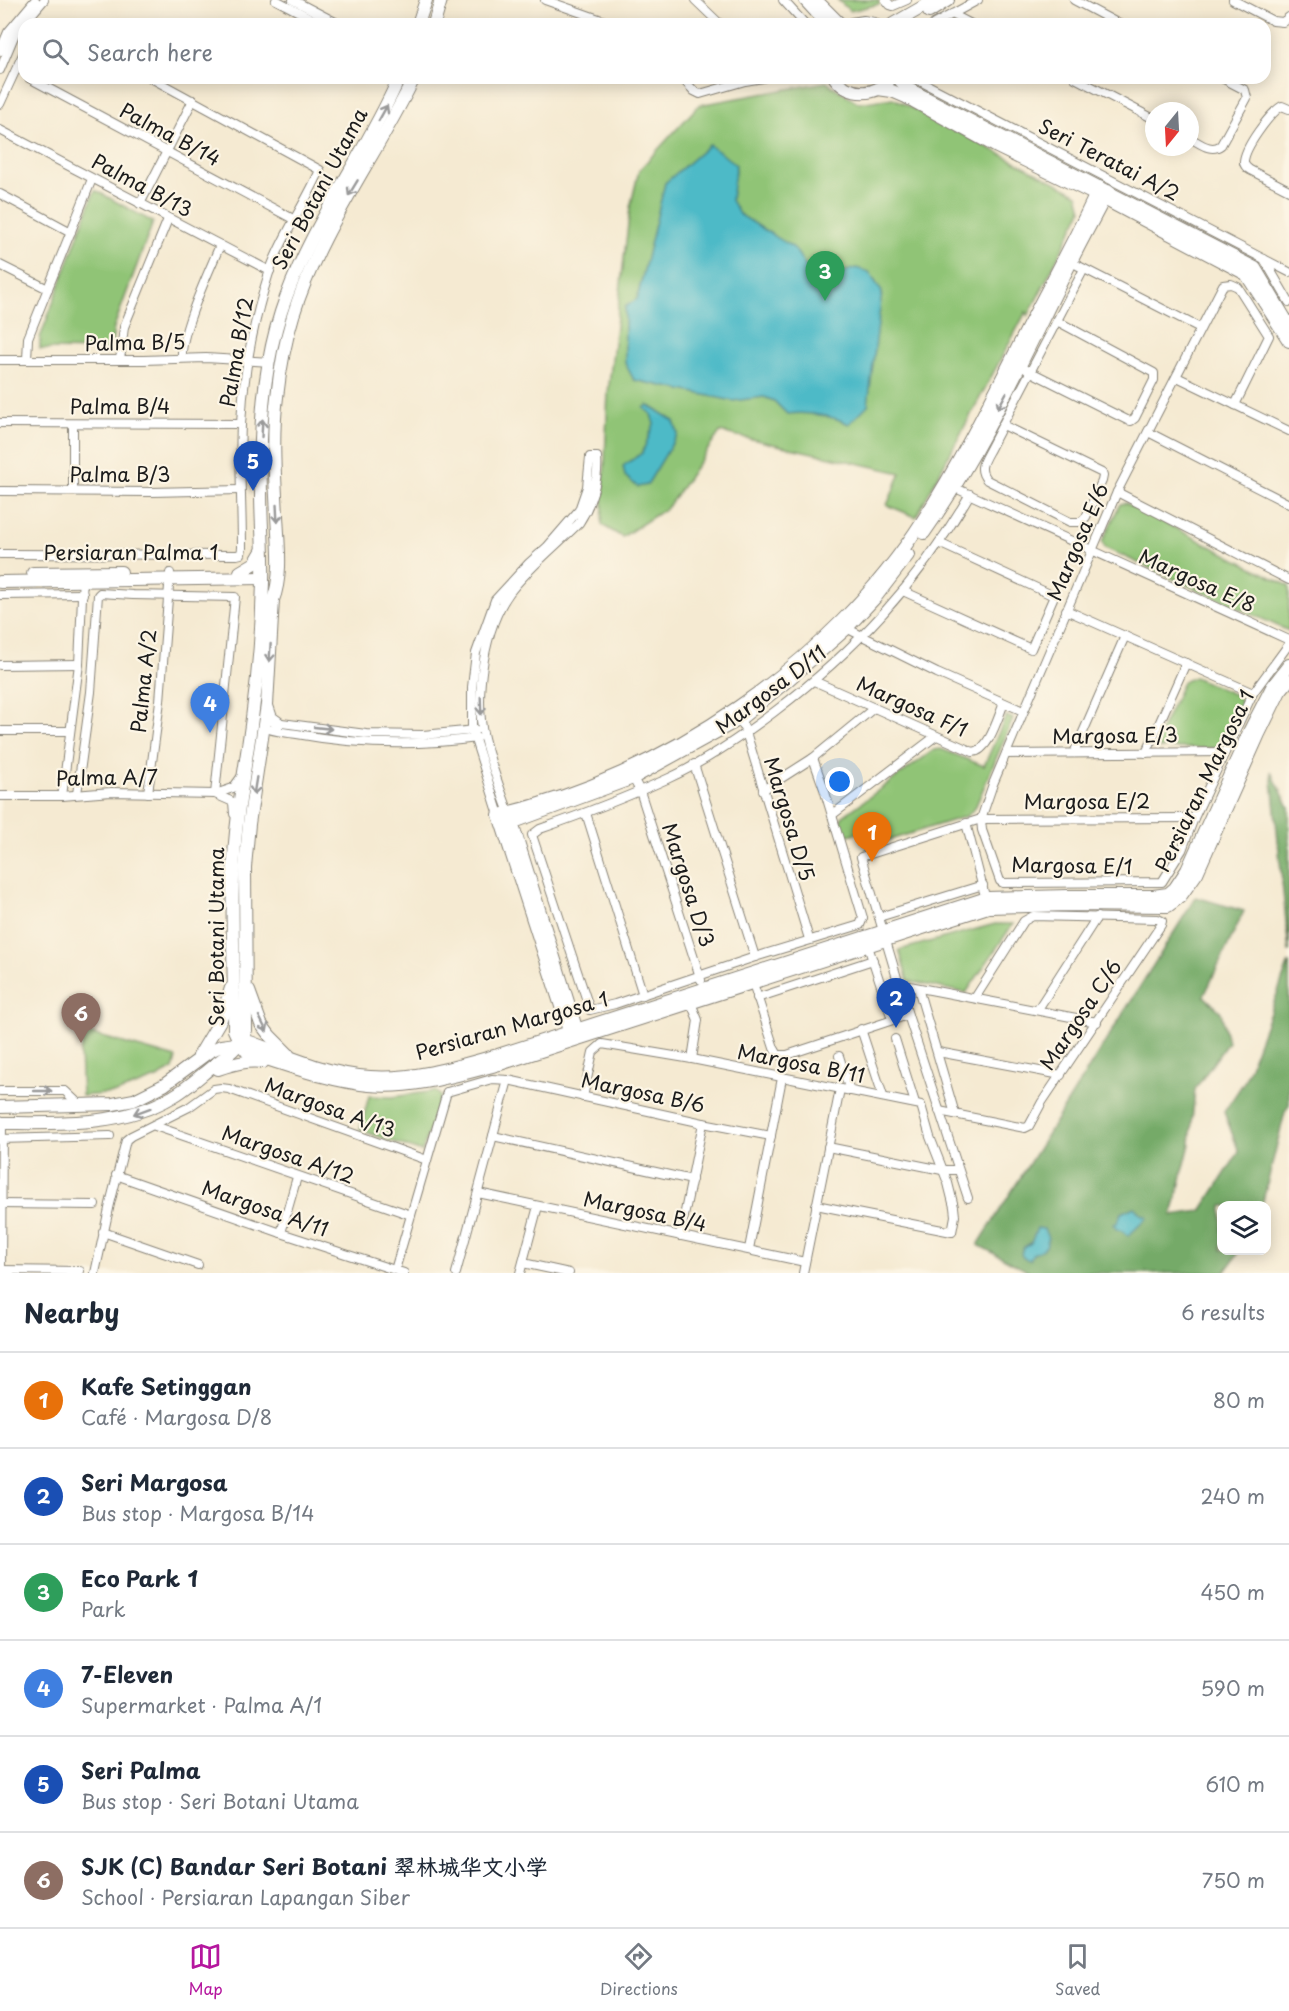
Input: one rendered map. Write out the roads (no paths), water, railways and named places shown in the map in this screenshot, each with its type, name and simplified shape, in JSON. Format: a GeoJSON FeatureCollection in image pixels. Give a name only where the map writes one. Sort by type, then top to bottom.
{"type":"FeatureCollection","features":[{"type":"Feature","properties":{"kind":"street"},"geometry":{"type":"LineString","coordinates":[[0,51],[3,30],[35,0]]}},
{"type":"Feature","properties":{"kind":"street"},"geometry":{"type":"LineString","coordinates":[[29,18],[44,0]]}},
{"type":"Feature","properties":{"kind":"street"},"geometry":{"type":"LineString","coordinates":[[276,0],[310,18]]}},
{"type":"Feature","properties":{"kind":"street"},"geometry":{"type":"LineString","coordinates":[[293,0],[328,18]]}},
{"type":"Feature","properties":{"kind":"street"},"geometry":{"type":"LineString","coordinates":[[420,18],[426,0]]}},
{"type":"Feature","properties":{"kind":"street"},"geometry":{"type":"LineString","coordinates":[[436,18],[441,0]]}},
{"type":"Feature","properties":{"kind":"street"},"geometry":{"type":"LineString","coordinates":[[545,0],[596,18]]}},
{"type":"Feature","properties":{"kind":"street"},"geometry":{"type":"LineString","coordinates":[[695,0],[714,18]]}},
{"type":"Feature","properties":{"kind":"street"},"geometry":{"type":"LineString","coordinates":[[783,0],[800,18]]}},
{"type":"Feature","properties":{"kind":"street"},"geometry":{"type":"LineString","coordinates":[[805,0],[822,18]]}},
{"type":"Feature","properties":{"kind":"street"},"geometry":{"type":"LineString","coordinates":[[816,0],[834,18]]}},
{"type":"Feature","properties":{"kind":"street"},"geometry":{"type":"LineString","coordinates":[[890,3],[907,0]]}},
{"type":"Feature","properties":{"kind":"street"},"geometry":{"type":"LineString","coordinates":[[904,18],[935,0]]}},
{"type":"Feature","properties":{"kind":"street"},"geometry":{"type":"LineString","coordinates":[[918,18],[948,0]]}},
{"type":"Feature","properties":{"kind":"street"},"geometry":{"type":"LineString","coordinates":[[945,18],[978,0]]}},
{"type":"Feature","properties":{"kind":"street"},"geometry":{"type":"LineString","coordinates":[[1074,0],[1108,18]]}},
{"type":"Feature","properties":{"kind":"street"},"geometry":{"type":"LineString","coordinates":[[1233,0],[1267,18]]}},
{"type":"Feature","properties":{"kind":"street"},"geometry":{"type":"LineString","coordinates":[[952,14],[960,18]]}},
{"type":"Feature","properties":{"kind":"street"},"geometry":{"type":"LineString","coordinates":[[1271,20],[1283,22],[1289,17]]}},
{"type":"Feature","properties":{"kind":"street"},"geometry":{"type":"LineString","coordinates":[[0,70],[18,30]]}},
{"type":"Feature","properties":{"kind":"street"},"geometry":{"type":"LineString","coordinates":[[0,104],[18,63]]}},
{"type":"Feature","properties":{"kind":"street"},"geometry":{"type":"LineString","coordinates":[[14,70],[18,72]]}},
{"type":"Feature","properties":{"kind":"street","name":"Palma B/14"},"geometry":{"type":"LineString","coordinates":[[40,84],[295,220]]}},
{"type":"Feature","properties":{"kind":"street"},"geometry":{"type":"LineString","coordinates":[[140,204],[193,100],[162,84]]}},
{"type":"Feature","properties":{"kind":"street","name":"Seri Botani Utama"},"geometry":{"type":"LineString","coordinates":[[240,1043],[234,1030],[233,877],[236,833],[254,706],[265,575],[260,491],[264,398],[280,313],[292,282],[329,205],[387,106],[395,84]]}},
{"type":"Feature","properties":{"kind":"street"},"geometry":{"type":"LineString","coordinates":[[403,100],[407,84]]}},
{"type":"Feature","properties":{"kind":"street","name":"Seri Botani Utama"},"geometry":{"type":"LineString","coordinates":[[240,1043],[246,1030],[245,867],[249,824],[262,741],[271,718],[267,705],[273,600],[277,590],[275,476],[277,399],[292,317],[304,286],[335,219],[411,84]]}},
{"type":"Feature","properties":{"kind":"street"},"geometry":{"type":"LineString","coordinates":[[688,84],[700,94],[733,84]]}},
{"type":"Feature","properties":{"kind":"street"},"geometry":{"type":"LineString","coordinates":[[842,84],[847,89],[857,92],[878,89],[892,91],[997,147],[1102,193]]}},
{"type":"Feature","properties":{"kind":"street"},"geometry":{"type":"LineString","coordinates":[[878,89],[884,84]]}},
{"type":"Feature","properties":{"kind":"street"},"geometry":{"type":"LineString","coordinates":[[904,84],[1102,193],[1238,264],[1255,268],[1289,325]]}},
{"type":"Feature","properties":{"kind":"street","name":"Seri Teratai A/2"},"geometry":{"type":"LineString","coordinates":[[926,84],[1289,272]]}},
{"type":"Feature","properties":{"kind":"street"},"geometry":{"type":"LineString","coordinates":[[1087,84],[1145,114]]}},
{"type":"Feature","properties":{"kind":"street"},"geometry":{"type":"LineString","coordinates":[[1199,143],[1213,149],[1221,145],[1247,98],[1245,90],[1234,84]]}},
{"type":"Feature","properties":{"kind":"street","name":"Palma B/12"},"geometry":{"type":"LineString","coordinates":[[0,554],[241,554],[241,424],[248,359],[270,271],[319,169],[193,100]]}},
{"type":"Feature","properties":{"kind":"street"},"geometry":{"type":"LineString","coordinates":[[1289,109],[1282,106],[1272,112],[1258,131],[1244,161],[1246,167],[1289,190]]}},
{"type":"Feature","properties":{"kind":"street","name":"Palma B/13"},"geometry":{"type":"LineString","coordinates":[[0,130],[270,271]]}},
{"type":"Feature","properties":{"kind":"street"},"geometry":{"type":"LineString","coordinates":[[27,360],[28,338],[92,179]]}},
{"type":"Feature","properties":{"kind":"street"},"geometry":{"type":"LineString","coordinates":[[1003,425],[1102,473],[1103,478],[1093,502],[1081,522],[1070,522],[987,480],[981,472],[982,465],[1003,425],[1021,367],[1067,260],[1102,193]]}},
{"type":"Feature","properties":{"kind":"street"},"geometry":{"type":"LineString","coordinates":[[0,194],[71,232]]}},
{"type":"Feature","properties":{"kind":"street"},"geometry":{"type":"LineString","coordinates":[[120,360],[124,327],[168,219]]}},
{"type":"Feature","properties":{"kind":"street"},"geometry":{"type":"LineString","coordinates":[[182,358],[181,350],[186,332],[219,245]]}},
{"type":"Feature","properties":{"kind":"street"},"geometry":{"type":"LineString","coordinates":[[1264,259],[1289,302]]}},
{"type":"Feature","properties":{"kind":"street"},"geometry":{"type":"LineString","coordinates":[[1067,260],[1200,328]]}},
{"type":"Feature","properties":{"kind":"street"},"geometry":{"type":"LineString","coordinates":[[1238,264],[1289,341]]}},
{"type":"Feature","properties":{"kind":"street"},"geometry":{"type":"LineString","coordinates":[[0,265],[48,289]]}},
{"type":"Feature","properties":{"kind":"street"},"geometry":{"type":"LineString","coordinates":[[506,819],[633,778],[738,714],[875,598],[903,562],[1021,367],[1057,321],[1084,269]]}},
{"type":"Feature","properties":{"kind":"street","name":"Margosa E/6"},"geometry":{"type":"LineString","coordinates":[[981,819],[1023,711],[1117,492],[1223,285],[1231,284],[1238,287],[1269,336],[1235,405]]}},
{"type":"Feature","properties":{"kind":"street"},"geometry":{"type":"LineString","coordinates":[[1021,367],[1127,420],[1131,421],[1135,418],[1155,377],[1154,373],[1057,321]]}},
{"type":"Feature","properties":{"kind":"street","name":"Palma B/5"},"geometry":{"type":"LineString","coordinates":[[0,360],[182,358],[248,359],[270,362]]}},
{"type":"Feature","properties":{"kind":"street"},"geometry":{"type":"LineString","coordinates":[[1177,377],[1289,431]]}},
{"type":"Feature","properties":{"kind":"street","name":"Palma B/4"},"geometry":{"type":"LineString","coordinates":[[0,423],[241,424]]}},
{"type":"Feature","properties":{"kind":"street"},"geometry":{"type":"LineString","coordinates":[[73,424],[73,492]]}},
{"type":"Feature","properties":{"kind":"street"},"geometry":{"type":"LineString","coordinates":[[1148,432],[1289,504]]}},
{"type":"Feature","properties":{"kind":"street"},"geometry":{"type":"LineString","coordinates":[[499,601],[552,550],[585,514],[594,489],[597,457],[590,458],[587,487],[579,510],[499,601],[476,653],[472,687],[473,734],[506,819]]}},
{"type":"Feature","properties":{"kind":"street","name":"Margosa E/8"},"geometry":{"type":"LineString","coordinates":[[950,486],[1289,642]]}},
{"type":"Feature","properties":{"kind":"street","name":"Palma B/3"},"geometry":{"type":"LineString","coordinates":[[0,491],[240,490]]}},
{"type":"Feature","properties":{"kind":"street"},"geometry":{"type":"LineString","coordinates":[[1117,492],[1289,580]]}},
{"type":"Feature","properties":{"kind":"street","name":"Margosa D/11"},"geometry":{"type":"LineString","coordinates":[[643,995],[590,1010],[532,835],[540,829],[640,791],[694,764],[746,732],[814,681],[861,637],[903,591],[939,543],[970,494]]}},
{"type":"Feature","properties":{"kind":"street"},"geometry":{"type":"LineString","coordinates":[[903,591],[1031,649],[1054,596],[939,543]]}},
{"type":"Feature","properties":{"kind":"street"},"geometry":{"type":"LineString","coordinates":[[273,600],[271,581],[265,575],[272,566],[274,553],[278,549]]}},
{"type":"Feature","properties":{"kind":"street"},"geometry":{"type":"LineString","coordinates":[[261,613],[254,589],[238,575],[255,563],[263,550]]}},
{"type":"Feature","properties":{"kind":"street","name":"Persiaran Palma 1"},"geometry":{"type":"LineString","coordinates":[[0,574],[170,577],[265,575]]}},
{"type":"Feature","properties":{"kind":"street"},"geometry":{"type":"LineString","coordinates":[[0,582],[83,576],[79,664],[62,795]]}},
{"type":"Feature","properties":{"kind":"street","name":"Palma A/2"},"geometry":{"type":"LineString","coordinates":[[148,793],[160,701],[170,577]]}},
{"type":"Feature","properties":{"kind":"street"},"geometry":{"type":"LineString","coordinates":[[77,794],[91,692],[98,595],[100,593],[235,597],[215,794]]}},
{"type":"Feature","properties":{"kind":"street"},"geometry":{"type":"LineString","coordinates":[[0,595],[83,594]]}},
{"type":"Feature","properties":{"kind":"street"},"geometry":{"type":"LineString","coordinates":[[1066,610],[1253,693]]}},
{"type":"Feature","properties":{"kind":"street"},"geometry":{"type":"LineString","coordinates":[[493,616],[484,654],[481,686],[483,733],[506,819],[572,1030]]}},
{"type":"Feature","properties":{"kind":"street"},"geometry":{"type":"LineString","coordinates":[[843,626],[861,637],[1023,711]]}},
{"type":"Feature","properties":{"kind":"street"},"geometry":{"type":"LineString","coordinates":[[1074,753],[1125,636]]}},
{"type":"Feature","properties":{"kind":"street"},"geometry":{"type":"LineString","coordinates":[[1194,818],[1253,693],[1289,642]]}},
{"type":"Feature","properties":{"kind":"street"},"geometry":{"type":"LineString","coordinates":[[1146,753],[1186,663]]}},
{"type":"Feature","properties":{"kind":"street"},"geometry":{"type":"LineString","coordinates":[[0,665],[79,664]]}},
{"type":"Feature","properties":{"kind":"street","name":"Persiaran Margosa 1"},"geometry":{"type":"LineString","coordinates":[[1255,732],[1272,687],[1289,665]]}},
{"type":"Feature","properties":{"kind":"street","name":"Persiaran Margosa 1"},"geometry":{"type":"LineString","coordinates":[[572,1030],[691,1003],[751,978],[987,903],[1070,896],[1168,894],[1187,870],[1255,732],[1289,680]]}},
{"type":"Feature","properties":{"kind":"street","name":"Margosa F/1"},"geometry":{"type":"LineString","coordinates":[[814,681],[973,752],[978,752],[985,746],[1004,703]]}},
{"type":"Feature","properties":{"kind":"street"},"geometry":{"type":"LineString","coordinates":[[254,706],[268,725]]}},
{"type":"Feature","properties":{"kind":"street"},"geometry":{"type":"LineString","coordinates":[[764,790],[813,758],[874,708]]}},
{"type":"Feature","properties":{"kind":"street"},"geometry":{"type":"LineString","coordinates":[[506,819],[631,770],[707,728],[738,714]]}},
{"type":"Feature","properties":{"kind":"street","name":"Margosa D/5"},"geometry":{"type":"LineString","coordinates":[[738,714],[746,732],[809,939]]}},
{"type":"Feature","properties":{"kind":"street"},"geometry":{"type":"LineString","coordinates":[[1238,723],[1255,732]]}},
{"type":"Feature","properties":{"kind":"street"},"geometry":{"type":"LineString","coordinates":[[250,734],[268,725],[366,739],[447,737],[483,733]]}},
{"type":"Feature","properties":{"kind":"street"},"geometry":{"type":"LineString","coordinates":[[0,731],[70,731]]}},
{"type":"Feature","properties":{"kind":"street"},"geometry":{"type":"LineString","coordinates":[[832,815],[936,736]]}},
{"type":"Feature","properties":{"kind":"street","name":"Margosa E/3"},"geometry":{"type":"LineString","coordinates":[[1006,754],[1225,752]]}},
{"type":"Feature","properties":{"kind":"street"},"geometry":{"type":"LineString","coordinates":[[586,813],[643,995],[809,939],[860,925],[863,922],[813,758]]}},
{"type":"Feature","properties":{"kind":"street"},"geometry":{"type":"LineString","coordinates":[[215,794],[225,792],[238,784],[245,764]]}},
{"type":"Feature","properties":{"kind":"street"},"geometry":{"type":"LineString","coordinates":[[694,764],[755,957]]}},
{"type":"Feature","properties":{"kind":"street","name":"Margosa D/3"},"geometry":{"type":"LineString","coordinates":[[633,778],[640,791],[703,989]]}},
{"type":"Feature","properties":{"kind":"street","name":"Palma A/7"},"geometry":{"type":"LineString","coordinates":[[0,796],[111,792],[215,794]]}},
{"type":"Feature","properties":{"kind":"street"},"geometry":{"type":"LineString","coordinates":[[215,794],[233,802],[236,833]]}},
{"type":"Feature","properties":{"kind":"street","name":"Margosa E/2"},"geometry":{"type":"LineString","coordinates":[[879,916],[861,857],[966,823],[981,819],[1194,818]]}},
{"type":"Feature","properties":{"kind":"street","name":"Margosa E/1"},"geometry":{"type":"LineString","coordinates":[[981,819],[982,830],[998,877],[1003,883],[1162,882],[1182,850],[1194,818]]}},
{"type":"Feature","properties":{"kind":"street"},"geometry":{"type":"LineString","coordinates":[[966,823],[987,903]]}},
{"type":"Feature","properties":{"kind":"street"},"geometry":{"type":"LineString","coordinates":[[968,1198],[908,1015],[879,916],[983,885]]}},
{"type":"Feature","properties":{"kind":"street"},"geometry":{"type":"LineString","coordinates":[[975,998],[1027,918],[1033,916],[1097,917]]}},
{"type":"Feature","properties":{"kind":"street"},"geometry":{"type":"LineString","coordinates":[[1038,1009],[1097,917]]}},
{"type":"Feature","properties":{"kind":"street","name":"Margosa C/6"},"geometry":{"type":"LineString","coordinates":[[955,1114],[1027,1128],[1162,921],[1097,917]]}},
{"type":"Feature","properties":{"kind":"street","name":"Persiaran Margosa 1"},"geometry":{"type":"LineString","coordinates":[[240,1043],[248,1053],[349,1083],[371,1086],[416,1084],[572,1030],[703,989],[868,946],[885,936]]}},
{"type":"Feature","properties":{"kind":"street"},"geometry":{"type":"LineString","coordinates":[[868,946],[892,1019]]}},
{"type":"Feature","properties":{"kind":"street"},"geometry":{"type":"LineString","coordinates":[[757,998],[873,960]]}},
{"type":"Feature","properties":{"kind":"street"},"geometry":{"type":"LineString","coordinates":[[195,1062],[221,1019],[235,972]]}},
{"type":"Feature","properties":{"kind":"street"},"geometry":{"type":"LineString","coordinates":[[751,978],[778,1055],[908,1015]]}},
{"type":"Feature","properties":{"kind":"street"},"geometry":{"type":"LineString","coordinates":[[246,983],[261,1024],[291,1057]]}},
{"type":"Feature","properties":{"kind":"street"},"geometry":{"type":"LineString","coordinates":[[899,984],[1097,1022]]}},
{"type":"Feature","properties":{"kind":"street"},"geometry":{"type":"LineString","coordinates":[[918,988],[955,1114],[939,1111]]}},
{"type":"Feature","properties":{"kind":"street"},"geometry":{"type":"LineString","coordinates":[[691,1003],[698,1020],[692,1059]]}},
{"type":"Feature","properties":{"kind":"street"},"geometry":{"type":"LineString","coordinates":[[861,1029],[883,1096]]}},
{"type":"Feature","properties":{"kind":"street"},"geometry":{"type":"LineString","coordinates":[[816,1205],[952,1232],[955,1216],[948,1183],[921,1104],[915,1103],[895,1039]]}},
{"type":"Feature","properties":{"kind":"street","name":"Persiaran Margosa 1"},"geometry":{"type":"LineString","coordinates":[[240,1043],[250,1042],[341,1072],[370,1077],[441,1076]]}},
{"type":"Feature","properties":{"kind":"street"},"geometry":{"type":"LineString","coordinates":[[0,1107],[81,1106],[134,1100],[164,1086],[220,1046],[240,1043]]}},
{"type":"Feature","properties":{"kind":"street"},"geometry":{"type":"LineString","coordinates":[[1,1122],[65,1122],[126,1117],[170,1098],[228,1057],[240,1043]]}},
{"type":"Feature","properties":{"kind":"street","name":"Margosa B/11"},"geometry":{"type":"LineString","coordinates":[[583,1097],[593,1052],[602,1044],[692,1059],[915,1103]]}},
{"type":"Feature","properties":{"kind":"street"},"geometry":{"type":"LineString","coordinates":[[938,1052],[1061,1075]]}},
{"type":"Feature","properties":{"kind":"street"},"geometry":{"type":"LineString","coordinates":[[839,1056],[850,1091]]}},
{"type":"Feature","properties":{"kind":"street"},"geometry":{"type":"LineString","coordinates":[[193,1082],[234,1063],[253,1061],[279,1063]]}},
{"type":"Feature","properties":{"kind":"street"},"geometry":{"type":"LineString","coordinates":[[399,1271],[411,1215],[447,1092],[441,1076]]}},
{"type":"Feature","properties":{"kind":"street"},"geometry":{"type":"LineString","coordinates":[[749,1250],[782,1078]]}},
{"type":"Feature","properties":{"kind":"street","name":"Margosa B/6"},"geometry":{"type":"LineString","coordinates":[[447,1092],[492,1079],[508,1080],[771,1136]]}},
{"type":"Feature","properties":{"kind":"street"},"geometry":{"type":"LineString","coordinates":[[456,1273],[508,1080]]}},
{"type":"Feature","properties":{"kind":"street","name":"Margosa A/13"},"geometry":{"type":"LineString","coordinates":[[155,1126],[189,1107],[214,1089],[220,1088],[309,1116],[427,1160]]}},
{"type":"Feature","properties":{"kind":"street"},"geometry":{"type":"LineString","coordinates":[[803,1273],[840,1089]]}},
{"type":"Feature","properties":{"kind":"street"},"geometry":{"type":"LineString","coordinates":[[0,1091],[65,1091],[81,1106]]}},
{"type":"Feature","properties":{"kind":"street"},"geometry":{"type":"LineString","coordinates":[[18,1107],[5,1116],[1,1122],[1,1271],[80,1271]]}},
{"type":"Feature","properties":{"kind":"street"},"geometry":{"type":"LineString","coordinates":[[680,1236],[703,1123]]}},
{"type":"Feature","properties":{"kind":"street"},"geometry":{"type":"LineString","coordinates":[[95,1273],[126,1140],[155,1126]]}},
{"type":"Feature","properties":{"kind":"street","name":"Margosa A/12"},"geometry":{"type":"LineString","coordinates":[[155,1126],[411,1215]]}},
{"type":"Feature","properties":{"kind":"street"},"geometry":{"type":"LineString","coordinates":[[1,1139],[110,1136]]}},
{"type":"Feature","properties":{"kind":"street"},"geometry":{"type":"LineString","coordinates":[[493,1136],[692,1180]]}},
{"type":"Feature","properties":{"kind":"street"},"geometry":{"type":"LineString","coordinates":[[828,1147],[942,1170],[958,1170]]}},
{"type":"Feature","properties":{"kind":"street","name":"Margosa A/11"},"geometry":{"type":"LineString","coordinates":[[116,1175],[281,1233],[399,1271]]}},
{"type":"Feature","properties":{"kind":"street"},"geometry":{"type":"LineString","coordinates":[[281,1233],[297,1177]]}},
{"type":"Feature","properties":{"kind":"street","name":"Margosa B/4"},"geometry":{"type":"LineString","coordinates":[[478,1193],[805,1262]]}},
{"type":"Feature","properties":{"kind":"street"},"geometry":{"type":"LineString","coordinates":[[1,1204],[95,1204]]}},
{"type":"Feature","properties":{"kind":"street"},"geometry":{"type":"LineString","coordinates":[[520,1273],[538,1206]]}},
{"type":"Feature","properties":{"kind":"street"},"geometry":{"type":"LineString","coordinates":[[103,1232],[198,1265]]}},
{"type":"Feature","properties":{"kind":"street"},"geometry":{"type":"LineString","coordinates":[[523,1263],[569,1273]]}},
{"type":"Feature","properties":{"kind":"water"},"geometry":{"type":"Polygon","coordinates":[[[709,145],[736,165],[731,200],[739,214],[794,248],[817,283],[836,284],[840,273],[856,268],[869,272],[882,292],[868,405],[849,424],[819,415],[787,414],[774,401],[764,397],[733,401],[634,380],[625,363],[625,307],[637,299],[665,183],[709,145]]]}},
{"type":"Feature","properties":{"kind":"water"},"geometry":{"type":"Polygon","coordinates":[[[648,405],[674,421],[678,434],[647,485],[638,487],[625,476],[623,466],[642,453],[654,424],[651,414],[644,408],[648,405]]]}},
{"type":"Feature","properties":{"kind":"water"},"geometry":{"type":"Polygon","coordinates":[[[1134,1207],[1148,1217],[1128,1236],[1116,1229],[1114,1224],[1118,1222],[1121,1213],[1134,1207]]]}},
{"type":"Feature","properties":{"kind":"water"},"geometry":{"type":"Polygon","coordinates":[[[1037,1228],[1044,1229],[1048,1238],[1046,1247],[1033,1254],[1030,1260],[1023,1258],[1021,1253],[1024,1247],[1031,1243],[1037,1228]]]}},
{"type":"Feature","properties":{"kind":"place","name":"Eco Park 1"},"geometry":{"type":"Point","coordinates":[825,301]}},
{"type":"Feature","properties":{"kind":"place","name":"Seri Palma"},"geometry":{"type":"Point","coordinates":[253,491]}},
{"type":"Feature","properties":{"kind":"place","name":"7-Eleven"},"geometry":{"type":"Point","coordinates":[210,733]}},
{"type":"Feature","properties":{"kind":"place","name":"Kafe Setinggan"},"geometry":{"type":"Point","coordinates":[872,862]}},
{"type":"Feature","properties":{"kind":"place","name":"Seri Margosa"},"geometry":{"type":"Point","coordinates":[896,1028]}},
{"type":"Feature","properties":{"kind":"place","name":"SJK (C) Bandar Seri Botani 翠林城华文小学"},"geometry":{"type":"Point","coordinates":[81,1043]}}]}
